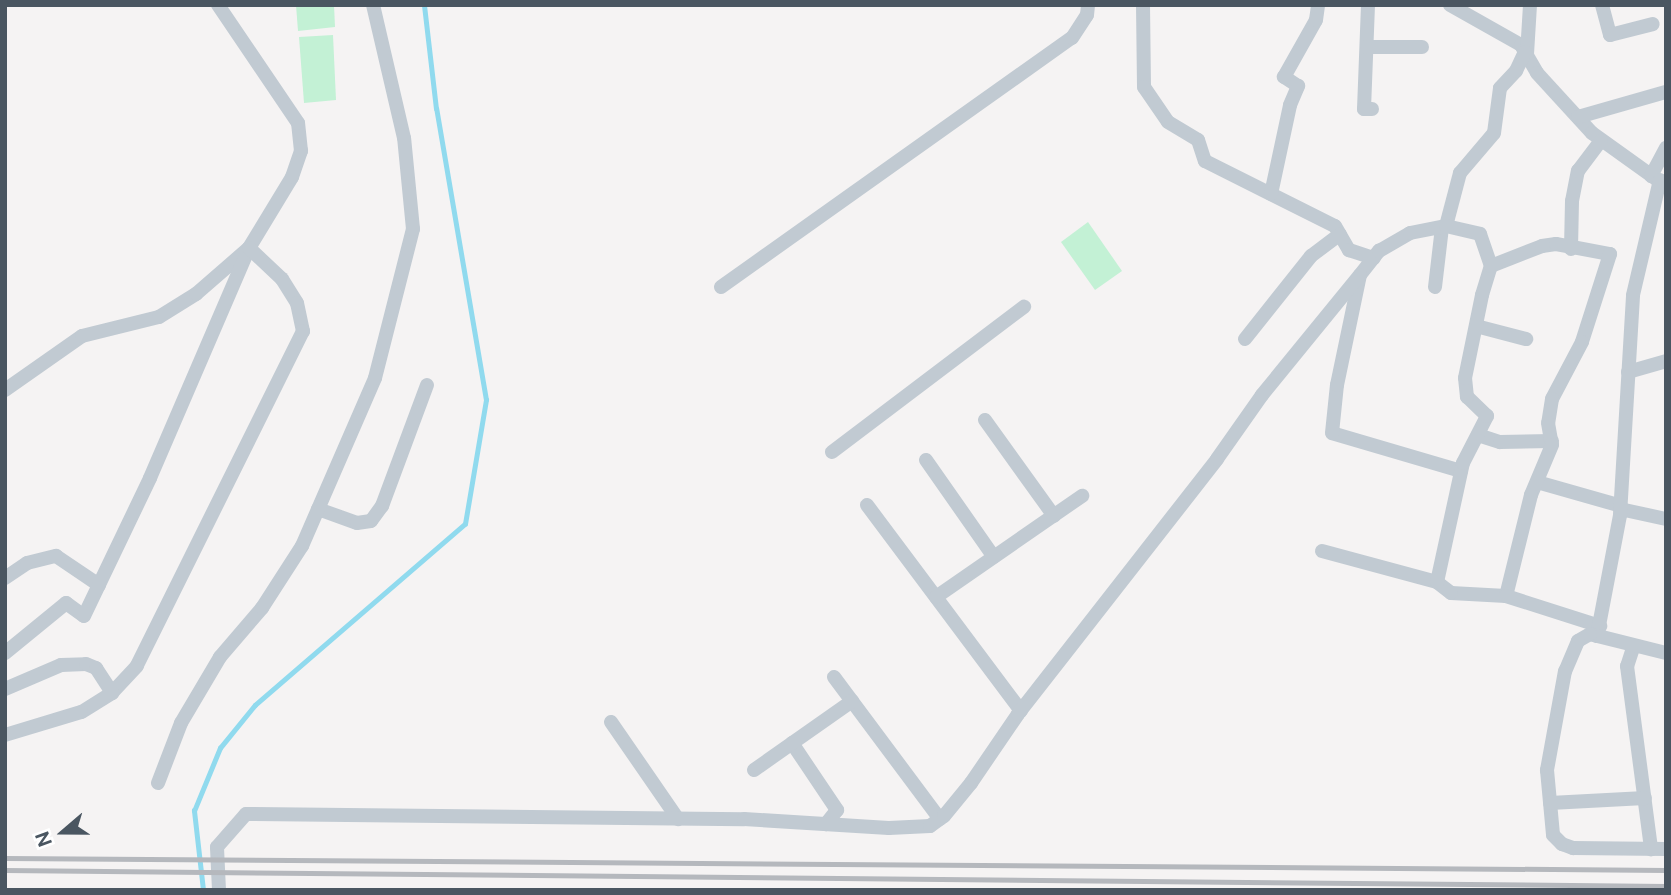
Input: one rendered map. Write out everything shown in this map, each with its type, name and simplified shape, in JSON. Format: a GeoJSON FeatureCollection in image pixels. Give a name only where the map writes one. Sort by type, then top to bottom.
{"type":"FeatureCollection","features":[{"type":"Feature","properties":{"kind":"street"},"geometry":{"type":"LineString","coordinates":[[5,653],[66,603],[84,615],[249,248],[298,165],[301,137],[292,110],[218,5]]}},
{"type":"Feature","properties":{"kind":"street"},"geometry":{"type":"LineString","coordinates":[[158,783],[181,723],[220,657],[262,608],[302,546],[375,378],[413,229],[404,138],[373,5]]}},
{"type":"Feature","properties":{"kind":"street"},"geometry":{"type":"LineString","coordinates":[[721,287],[1072,38],[1087,15],[1088,5]]}},
{"type":"Feature","properties":{"kind":"street"},"geometry":{"type":"LineString","coordinates":[[1143,5],[1144,87],[1168,122],[1198,140],[1205,161],[1335,226],[1349,250],[1374,258]]}},
{"type":"Feature","properties":{"kind":"street"},"geometry":{"type":"LineString","coordinates":[[1271,194],[1283,153],[1290,105],[1298,86],[1284,77],[1316,20],[1318,5]]}},
{"type":"Feature","properties":{"kind":"street"},"geometry":{"type":"LineString","coordinates":[[1367,5],[1364,109],[1372,109]]}},
{"type":"Feature","properties":{"kind":"street"},"geometry":{"type":"LineString","coordinates":[[1450,5],[1521,45],[1537,73],[1601,141],[1659,181]]}},
{"type":"Feature","properties":{"kind":"street"},"geometry":{"type":"LineString","coordinates":[[1435,287],[1444,227],[1460,173],[1494,132],[1500,88],[1516,71],[1526,54],[1531,5]]}},
{"type":"Feature","properties":{"kind":"street"},"geometry":{"type":"LineString","coordinates":[[1602,5],[1610,35],[1653,24]]}},
{"type":"Feature","properties":{"kind":"street"},"geometry":{"type":"LineString","coordinates":[[1367,47],[1422,47]]}},
{"type":"Feature","properties":{"kind":"street"},"geometry":{"type":"LineString","coordinates":[[1578,117],[1666,92]]}},
{"type":"Feature","properties":{"kind":"street"},"geometry":{"type":"LineString","coordinates":[[1571,249],[1572,201],[1578,171],[1601,141]]}},
{"type":"Feature","properties":{"kind":"street"},"geometry":{"type":"LineString","coordinates":[[1598,631],[1620,508],[1636,273],[1666,148]]}},
{"type":"Feature","properties":{"kind":"street"},"geometry":{"type":"LineString","coordinates":[[219,890],[217,846],[246,814],[678,818],[890,828],[930,826],[940,819],[971,783],[1021,711],[1217,459],[1262,395],[1374,258],[1410,233],[1444,227],[1480,234],[1491,266],[1465,378],[1467,397],[1487,416],[1461,471],[1437,582]]}},
{"type":"Feature","properties":{"kind":"street"},"geometry":{"type":"LineString","coordinates":[[1245,339],[1311,256],[1340,234]]}},
{"type":"Feature","properties":{"kind":"street"},"geometry":{"type":"LineString","coordinates":[[1491,266],[1542,246],[1610,254],[1582,342],[1552,399],[1548,423],[1552,441],[1537,482],[1506,596]]}},
{"type":"Feature","properties":{"kind":"street"},"geometry":{"type":"LineString","coordinates":[[5,390],[82,336],[170,312],[221,275],[249,248]]}},
{"type":"Feature","properties":{"kind":"street"},"geometry":{"type":"LineString","coordinates":[[5,736],[81,712],[112,693],[137,666],[303,331],[297,303],[282,279],[249,248]]}},
{"type":"Feature","properties":{"kind":"street"},"geometry":{"type":"LineString","coordinates":[[1360,275],[1343,347],[1332,433],[1461,471]]}},
{"type":"Feature","properties":{"kind":"street"},"geometry":{"type":"LineString","coordinates":[[832,452],[1024,307]]}},
{"type":"Feature","properties":{"kind":"street"},"geometry":{"type":"LineString","coordinates":[[1476,326],[1526,339]]}},
{"type":"Feature","properties":{"kind":"street"},"geometry":{"type":"LineString","coordinates":[[1628,372],[1666,361]]}},
{"type":"Feature","properties":{"kind":"street"},"geometry":{"type":"LineString","coordinates":[[318,509],[357,523],[371,521],[382,506],[427,385]]}},
{"type":"Feature","properties":{"kind":"street"},"geometry":{"type":"LineString","coordinates":[[985,420],[1054,516]]}},
{"type":"Feature","properties":{"kind":"street"},"geometry":{"type":"LineString","coordinates":[[1478,435],[1500,442],[1552,441]]}},
{"type":"Feature","properties":{"kind":"street"},"geometry":{"type":"LineString","coordinates":[[926,460],[994,557]]}},
{"type":"Feature","properties":{"kind":"street"},"geometry":{"type":"LineString","coordinates":[[1537,482],[1620,508],[1666,519]]}},
{"type":"Feature","properties":{"kind":"street"},"geometry":{"type":"LineString","coordinates":[[936,597],[1082,496]]}},
{"type":"Feature","properties":{"kind":"street"},"geometry":{"type":"LineString","coordinates":[[867,505],[1021,711]]}},
{"type":"Feature","properties":{"kind":"street"},"geometry":{"type":"LineString","coordinates":[[1322,551],[1437,582],[1451,593],[1506,596],[1598,631],[1633,648],[1666,653]]}},
{"type":"Feature","properties":{"kind":"street"},"geometry":{"type":"LineString","coordinates":[[5,578],[27,564],[57,556],[99,584]]}},
{"type":"Feature","properties":{"kind":"street"},"geometry":{"type":"LineString","coordinates":[[1598,631],[1578,641],[1565,671],[1547,770],[1553,835],[1562,844],[1573,848],[1666,849]]}},
{"type":"Feature","properties":{"kind":"street"},"geometry":{"type":"LineString","coordinates":[[1633,648],[1627,666],[1651,849]]}},
{"type":"Feature","properties":{"kind":"street"},"geometry":{"type":"LineString","coordinates":[[5,689],[61,665],[86,664],[96,668],[112,693]]}},
{"type":"Feature","properties":{"kind":"street"},"geometry":{"type":"LineString","coordinates":[[834,677],[940,819]]}},
{"type":"Feature","properties":{"kind":"street"},"geometry":{"type":"LineString","coordinates":[[754,770],[852,701]]}},
{"type":"Feature","properties":{"kind":"street"},"geometry":{"type":"LineString","coordinates":[[611,722],[678,818]]}},
{"type":"Feature","properties":{"kind":"street"},"geometry":{"type":"LineString","coordinates":[[792,743],[837,810],[826,824]]}},
{"type":"Feature","properties":{"kind":"street"},"geometry":{"type":"LineString","coordinates":[[1550,803],[1645,798]]}},
{"type":"Feature","properties":{"kind":"green space"},"geometry":{"type":"Polygon","coordinates":[[[296,5],[334,5],[335,27],[298,31],[296,5]]]}},
{"type":"Feature","properties":{"kind":"green space"},"geometry":{"type":"Polygon","coordinates":[[[333,35],[336,100],[304,103],[299,37],[333,35]]]}},
{"type":"Feature","properties":{"kind":"green space"},"geometry":{"type":"Polygon","coordinates":[[[1088,222],[1122,271],[1095,290],[1061,242],[1088,222]]]}},
{"type":"Feature","properties":{"kind":"waterway"},"geometry":{"type":"LineString","coordinates":[[203,890],[194,811],[220,748],[255,705],[465,524],[486,400],[436,109],[424,5]]}},
{"type":"Feature","properties":{"kind":"railway"},"geometry":{"type":"LineString","coordinates":[[5,858],[1666,870]]}},
{"type":"Feature","properties":{"kind":"railway"},"geometry":{"type":"LineString","coordinates":[[5,870],[1666,886]]}}]}
